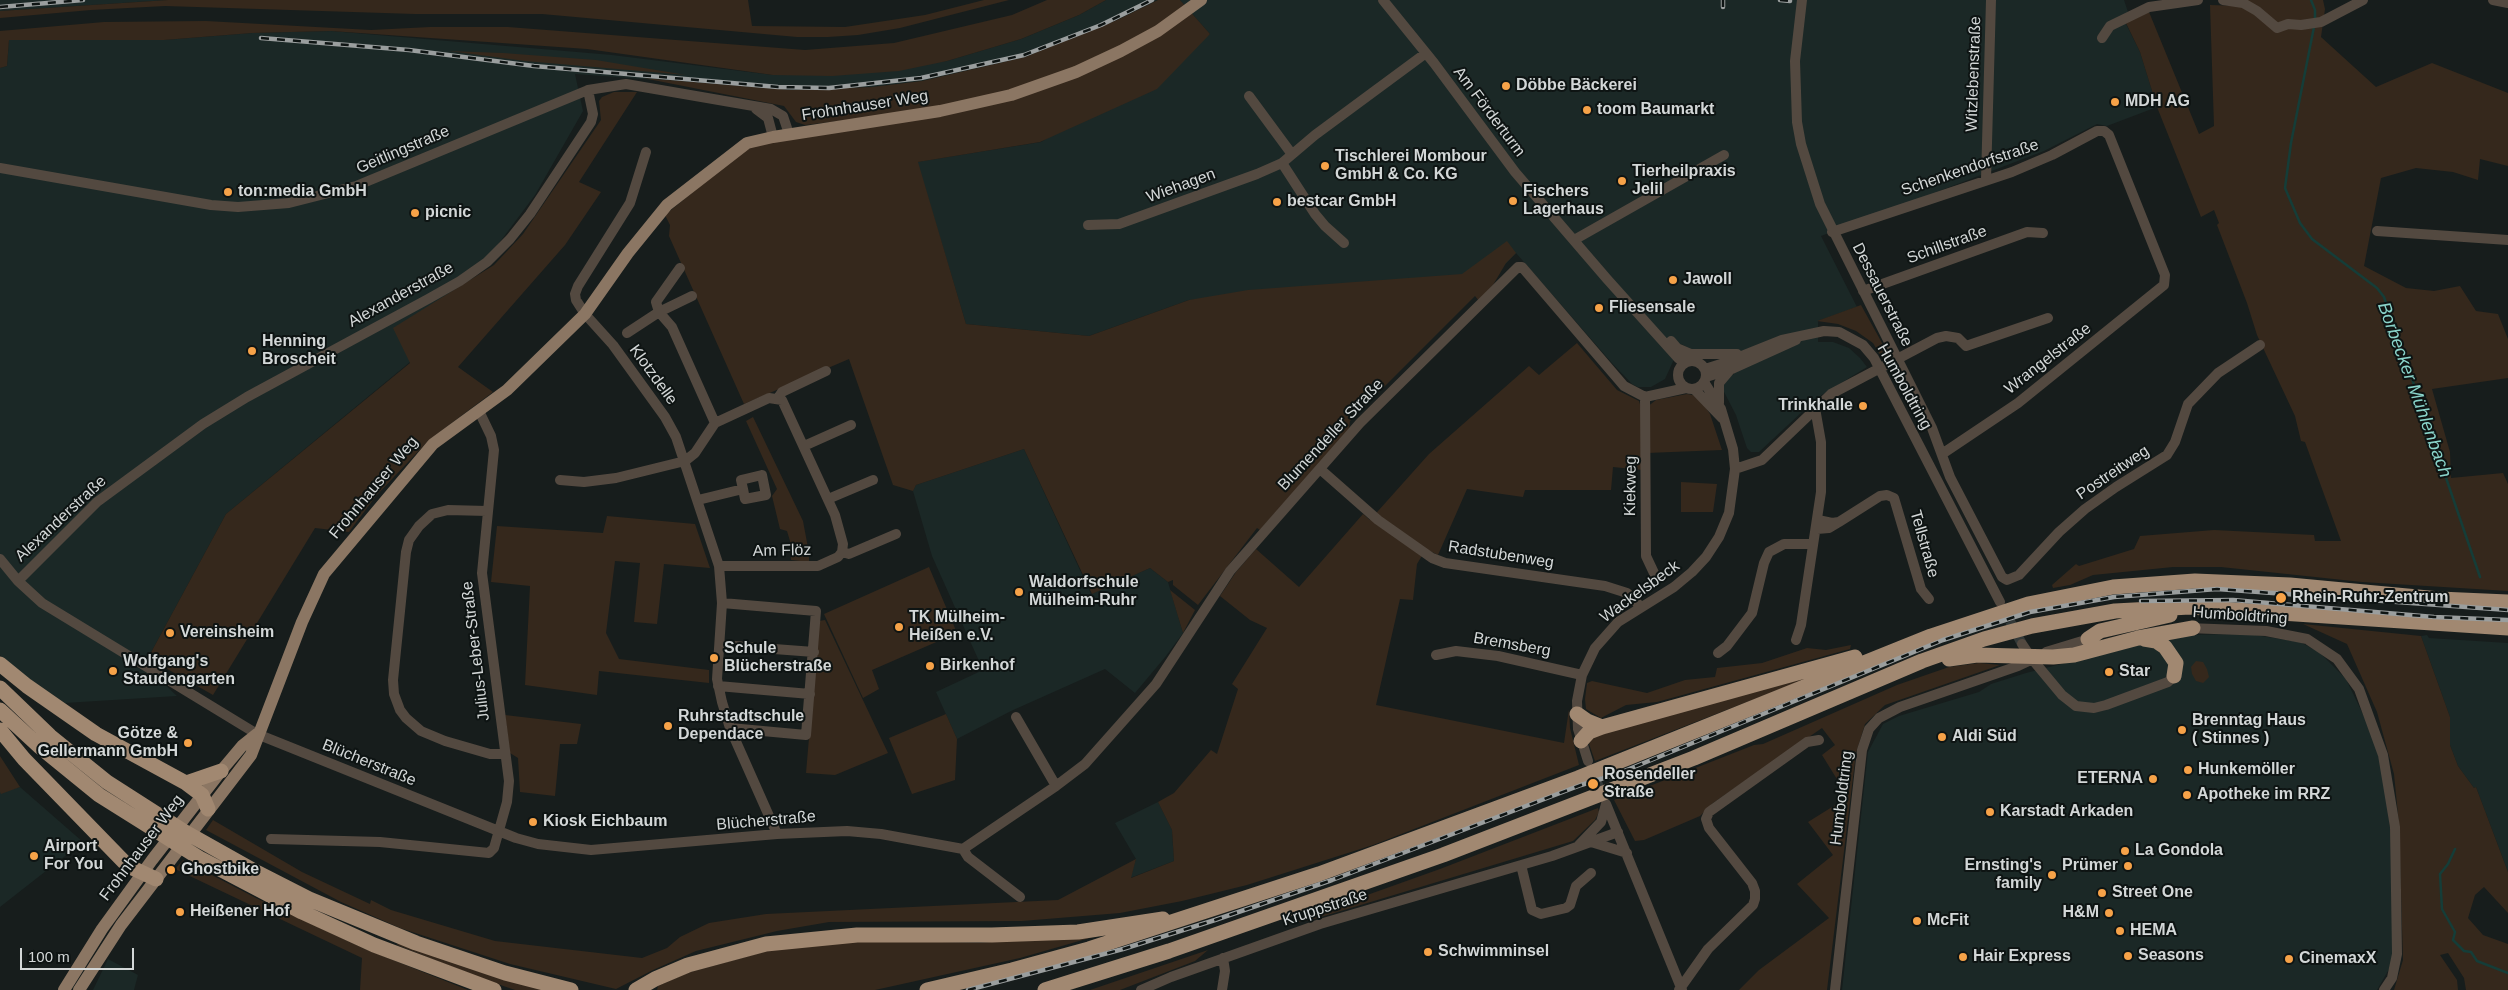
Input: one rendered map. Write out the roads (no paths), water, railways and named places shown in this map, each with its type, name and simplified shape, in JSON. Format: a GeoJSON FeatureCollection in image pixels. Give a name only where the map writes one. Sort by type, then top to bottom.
{"type":"FeatureCollection","features":[{"type":"Feature","properties":{"kind":"highway"},"geometry":{"type":"LineString","coordinates":[[927,990],[1070,954],[1208,912],[1328,871],[1488,812],[1888,653],[1974,621],[2028,604],[2097,590],[2158,583],[2217,581],[2290,585],[2439,599],[2508,602]]}},
{"type":"Feature","properties":{"kind":"highway"},"geometry":{"type":"LineString","coordinates":[[1046,989],[1169,951],[1443,855],[1694,758],[1897,672],[1984,640],[2066,618],[2142,608],[2228,608],[2508,628]]}},
{"type":"Feature","properties":{"kind":"highway"},"geometry":{"type":"LineString","coordinates":[[2091,644],[2100,631],[2141,620],[2228,608]]}},
{"type":"Feature","properties":{"kind":"highway"},"geometry":{"type":"LineString","coordinates":[[1897,672],[1956,657],[1982,655],[2053,658],[2091,644],[2193,628]]}},
{"type":"Feature","properties":{"kind":"highway"},"geometry":{"type":"LineString","coordinates":[[2138,638],[2156,641],[2165,647],[2176,663],[2174,676]]}},
{"type":"Feature","properties":{"kind":"highway"},"geometry":{"type":"LineString","coordinates":[[1581,741],[1590,732],[1602,727],[1766,684],[1853,658],[1888,653]]}},
{"type":"Feature","properties":{"kind":"highway"},"geometry":{"type":"LineString","coordinates":[[0,664],[27,686],[96,734],[186,783],[202,795],[208,809]]}},
{"type":"Feature","properties":{"kind":"highway"},"geometry":{"type":"LineString","coordinates":[[0,688],[78,759],[107,782],[160,817],[210,846],[309,899],[369,925],[460,959],[571,990]]}},
{"type":"Feature","properties":{"kind":"highway"},"geometry":{"type":"LineString","coordinates":[[0,710],[40,747],[99,795],[148,828],[201,859],[302,912],[374,945],[494,990]]}},
{"type":"Feature","properties":{"kind":"highway"},"geometry":{"type":"LineString","coordinates":[[1577,714],[1586,721],[1602,727]]}},
{"type":"Feature","properties":{"kind":"highway"},"geometry":{"type":"LineString","coordinates":[[0,730],[24,759],[128,866],[149,876]]}},
{"type":"Feature","properties":{"kind":"highway"},"geometry":{"type":"LineString","coordinates":[[186,783],[221,771]]}},
{"type":"Feature","properties":{"kind":"highway"},"geometry":{"type":"LineString","coordinates":[[636,990],[655,979],[711,958],[766,944],[810,938],[857,935],[992,935],[1078,932],[1208,912]]}},
{"type":"Feature","properties":{"kind":"main road","name":"Frohnhauser Weg"},"geometry":{"type":"LineString","coordinates":[[64,990],[102,929],[208,809],[251,755],[257,734],[324,574],[433,444],[513,384],[585,314],[628,253],[667,205],[738,148],[755,140],[940,111],[1018,93],[1076,72],[1121,52],[1158,32],[1201,0]]}},
{"type":"Feature","properties":{"kind":"main road","name":"Frohnhauser Weg"},"geometry":{"type":"LineString","coordinates":[[79,990],[121,925],[149,876],[202,795],[242,746],[257,734]]}},
{"type":"Feature","properties":{"kind":"street","name":"Am Förderturm"},"geometry":{"type":"LineString","coordinates":[[1383,0],[1426,53],[1516,172],[1653,330],[1684,378],[1722,418]]}},
{"type":"Feature","properties":{"kind":"street","name":"Dessauerstraße"},"geometry":{"type":"LineString","coordinates":[[1802,0],[1795,61],[1797,122],[1810,175],[1832,232],[1932,428],[1950,477],[2002,577],[2013,579]]}},
{"type":"Feature","properties":{"kind":"street","name":"Witzlebenstraße"},"geometry":{"type":"LineString","coordinates":[[1986,179],[1991,0]]}},
{"type":"Feature","properties":{"kind":"street"},"geometry":{"type":"LineString","coordinates":[[2102,38],[2110,26],[2149,6],[2198,0]]}},
{"type":"Feature","properties":{"kind":"street"},"geometry":{"type":"LineString","coordinates":[[2223,0],[2243,3],[2257,11],[2277,28],[2288,24],[2316,23],[2363,0]]}},
{"type":"Feature","properties":{"kind":"street"},"geometry":{"type":"LineString","coordinates":[[2493,0],[2508,3]]}},
{"type":"Feature","properties":{"kind":"street","name":"Wiehagen"},"geometry":{"type":"LineString","coordinates":[[1088,225],[1119,224],[1257,174],[1282,163],[1291,153],[1426,53]]}},
{"type":"Feature","properties":{"kind":"street","name":"Geitlingstraße"},"geometry":{"type":"LineString","coordinates":[[0,168],[216,206],[263,206],[289,203],[356,186],[588,90],[626,84],[652,87],[779,112],[787,123],[790,134]]}},
{"type":"Feature","properties":{"kind":"street","name":"Alexanderstraße"},"geometry":{"type":"LineString","coordinates":[[18,581],[98,502],[195,430],[247,397],[444,290],[486,262],[510,239],[530,214],[592,122],[593,114],[588,90]]}},
{"type":"Feature","properties":{"kind":"street"},"geometry":{"type":"LineString","coordinates":[[1249,96],[1291,153]]}},
{"type":"Feature","properties":{"kind":"street","name":"Geitlingstraße"},"geometry":{"type":"LineString","coordinates":[[750,106],[763,112],[768,118],[772,137]]}},
{"type":"Feature","properties":{"kind":"street","name":"Schenkendorfstraße"},"geometry":{"type":"LineString","coordinates":[[1832,232],[2020,168],[2052,155],[2097,131],[2104,131],[2109,134],[2166,280]]}},
{"type":"Feature","properties":{"kind":"street"},"geometry":{"type":"LineString","coordinates":[[585,314],[576,300],[575,294],[630,203],[646,152]]}},
{"type":"Feature","properties":{"kind":"street"},"geometry":{"type":"LineString","coordinates":[[1574,240],[1724,155]]}},
{"type":"Feature","properties":{"kind":"street"},"geometry":{"type":"LineString","coordinates":[[1282,163],[1315,214],[1325,226],[1344,242]]}},
{"type":"Feature","properties":{"kind":"street"},"geometry":{"type":"LineString","coordinates":[[2377,231],[2508,240]]}},
{"type":"Feature","properties":{"kind":"street","name":"Schillstraße"},"geometry":{"type":"LineString","coordinates":[[1863,291],[2027,232],[2043,233]]}},
{"type":"Feature","properties":{"kind":"street","name":"Blumendeller Straße"},"geometry":{"type":"LineString","coordinates":[[963,849],[1085,764],[1152,689],[1188,638],[1230,571],[1360,423],[1518,267],[1522,267],[1624,386],[1646,397]]}},
{"type":"Feature","properties":{"kind":"street"},"geometry":{"type":"LineString","coordinates":[[680,268],[656,302],[659,312],[672,327],[715,423]]}},
{"type":"Feature","properties":{"kind":"street","name":"Wrangelstraße"},"geometry":{"type":"LineString","coordinates":[[1942,454],[2032,391],[2164,285],[2166,280]]}},
{"type":"Feature","properties":{"kind":"street"},"geometry":{"type":"LineString","coordinates":[[627,333],[659,312],[692,296]]}},
{"type":"Feature","properties":{"kind":"street","name":"Klotzdelle"},"geometry":{"type":"LineString","coordinates":[[585,314],[613,345],[665,417],[676,437],[685,461],[718,566],[722,603],[718,686],[730,728],[777,834]]}},
{"type":"Feature","properties":{"kind":"street"},"geometry":{"type":"LineString","coordinates":[[1735,468],[1762,460],[1830,394],[1937,338],[1958,338],[1966,346],[2048,318]]}},
{"type":"Feature","properties":{"kind":"street"},"geometry":{"type":"LineString","coordinates":[[1653,330],[1668,337],[1677,348],[1691,354],[1725,355],[1748,352]]}},
{"type":"Feature","properties":{"kind":"street","name":"Humboldtring"},"geometry":{"type":"LineString","coordinates":[[1705,376],[1727,362],[1748,352],[1782,340],[1808,334],[1824,331],[1839,332],[1857,341],[1874,358],[2000,602]]}},
{"type":"Feature","properties":{"kind":"street","name":"Humboldtring"},"geometry":{"type":"LineString","coordinates":[[1705,376],[1732,369],[1781,349],[1808,334]]}},
{"type":"Feature","properties":{"kind":"street","name":"Postreitweg"},"geometry":{"type":"LineString","coordinates":[[2013,579],[2059,532],[2085,509],[2167,455],[2175,442],[2188,404],[2218,373],[2260,345]]}},
{"type":"Feature","properties":{"kind":"street","name":"Am Förderturm"},"geometry":{"type":"LineString","coordinates":[[1684,378],[1696,361],[1719,404],[1733,449],[1735,468]]}},
{"type":"Feature","properties":{"kind":"street"},"geometry":{"type":"LineString","coordinates":[[1719,404],[1719,383],[1725,373],[1732,369]]}},
{"type":"Feature","properties":{"kind":"street"},"geometry":{"type":"LineString","coordinates":[[778,398],[782,392],[826,372]]}},
{"type":"Feature","properties":{"kind":"street"},"geometry":{"type":"LineString","coordinates":[[1646,397],[1657,394],[1684,378],[1705,376]]}},
{"type":"Feature","properties":{"kind":"street","name":"Kiekweg"},"geometry":{"type":"LineString","coordinates":[[1646,397],[1646,556],[1654,572]]}},
{"type":"Feature","properties":{"kind":"street"},"geometry":{"type":"LineString","coordinates":[[560,480],[584,482],[616,478],[685,461],[695,453],[715,423],[769,398],[778,398],[785,403],[828,499],[842,544],[842,552]]}},
{"type":"Feature","properties":{"kind":"street"},"geometry":{"type":"LineString","coordinates":[[1796,640],[1801,624],[1817,524],[1821,442],[1815,408]]}},
{"type":"Feature","properties":{"kind":"street","name":"Julius-Leber-Straße"},"geometry":{"type":"LineString","coordinates":[[479,411],[491,436],[494,450],[487,511],[482,593],[509,781],[508,795],[499,830]]}},
{"type":"Feature","properties":{"kind":"street"},"geometry":{"type":"LineString","coordinates":[[804,446],[851,425]]}},
{"type":"Feature","properties":{"kind":"street","name":"Wackelsbeck"},"geometry":{"type":"LineString","coordinates":[[1588,761],[1581,741],[1577,714],[1582,675],[1595,648],[1618,622],[1674,587],[1706,557],[1719,537],[1729,513],[1735,468]]}},
{"type":"Feature","properties":{"kind":"street","name":"Radstubenweg"},"geometry":{"type":"LineString","coordinates":[[1320,469],[1378,520],[1432,558],[1445,562],[1605,586],[1628,593],[1641,607]]}},
{"type":"Feature","properties":{"kind":"street"},"geometry":{"type":"LineString","coordinates":[[828,499],[873,480]]}},
{"type":"Feature","properties":{"kind":"street"},"geometry":{"type":"LineString","coordinates":[[698,500],[743,489]]}},
{"type":"Feature","properties":{"kind":"street","name":"Tellstraße"},"geometry":{"type":"LineString","coordinates":[[1817,524],[1839,522],[1880,496],[1894,498],[1921,589],[1929,599]]}},
{"type":"Feature","properties":{"kind":"street"},"geometry":{"type":"LineString","coordinates":[[487,511],[448,510],[432,514],[419,526],[409,540],[406,552],[393,680],[394,694],[400,710],[413,725],[445,741],[490,754],[504,754]]}},
{"type":"Feature","properties":{"kind":"street","name":"Am Flöz"},"geometry":{"type":"LineString","coordinates":[[718,566],[818,566],[838,557],[842,552],[850,554],[896,534]]}},
{"type":"Feature","properties":{"kind":"street"},"geometry":{"type":"LineString","coordinates":[[1718,653],[1727,646],[1752,613],[1764,563],[1769,552],[1784,544],[1814,544]]}},
{"type":"Feature","properties":{"kind":"street","name":"Alexanderstraße"},"geometry":{"type":"LineString","coordinates":[[0,559],[18,581],[42,603],[257,734]]}},
{"type":"Feature","properties":{"kind":"street"},"geometry":{"type":"LineString","coordinates":[[722,603],[816,611],[806,735],[730,728]]}},
{"type":"Feature","properties":{"kind":"street","name":"Humboldtring"},"geometry":{"type":"LineString","coordinates":[[1835,990],[1862,750],[1869,730],[1879,718],[1900,707],[2032,659],[2091,644],[2142,628],[2193,628],[2266,631],[2307,639],[2337,659],[2359,689],[2383,755],[2395,827],[2397,954],[2392,978],[2384,990]]}},
{"type":"Feature","properties":{"kind":"street"},"geometry":{"type":"LineString","coordinates":[[2022,644],[2032,659],[2067,700],[2076,706],[2085,708],[2106,704],[2168,682],[2174,676]]}},
{"type":"Feature","properties":{"kind":"street"},"geometry":{"type":"LineString","coordinates":[[721,645],[814,652]]}},
{"type":"Feature","properties":{"kind":"street","name":"Bremsberg"},"geometry":{"type":"LineString","coordinates":[[1436,655],[1456,651],[1498,656],[1582,675]]}},
{"type":"Feature","properties":{"kind":"street"},"geometry":{"type":"LineString","coordinates":[[718,686],[810,694]]}},
{"type":"Feature","properties":{"kind":"street"},"geometry":{"type":"LineString","coordinates":[[1016,717],[1056,786]]}},
{"type":"Feature","properties":{"kind":"street","name":"Blücherstraße"},"geometry":{"type":"LineString","coordinates":[[257,734],[516,838],[538,844],[591,850],[826,831],[867,832],[963,849]]}},
{"type":"Feature","properties":{"kind":"street"},"geometry":{"type":"LineString","coordinates":[[1681,989],[1708,949],[1753,905],[1755,899],[1752,883],[1709,828],[1706,819],[1709,812],[1807,742],[1819,740]]}},
{"type":"Feature","properties":{"kind":"street"},"geometry":{"type":"LineString","coordinates":[[1579,846],[1601,822],[1606,804],[1681,989]]}},
{"type":"Feature","properties":{"kind":"street"},"geometry":{"type":"LineString","coordinates":[[271,839],[380,842],[488,853],[494,848],[499,830]]}},
{"type":"Feature","properties":{"kind":"street","name":"Kruppstraße"},"geometry":{"type":"LineString","coordinates":[[1142,990],[1223,958],[1320,924],[1521,865],[1618,832]]}},
{"type":"Feature","properties":{"kind":"street"},"geometry":{"type":"LineString","coordinates":[[1591,842],[1627,854]]}},
{"type":"Feature","properties":{"kind":"street"},"geometry":{"type":"LineString","coordinates":[[963,849],[968,858],[1020,896]]}},
{"type":"Feature","properties":{"kind":"street"},"geometry":{"type":"LineString","coordinates":[[1521,865],[1532,910],[1541,914],[1566,908],[1570,905],[1576,886],[1591,873]]}},
{"type":"Feature","properties":{"kind":"street"},"geometry":{"type":"LineString","coordinates":[[1222,990],[1225,971],[1223,958]]}},
{"type":"Feature","properties":{"kind":"waterway","name":"Borbecker Mühlenbach"},"geometry":{"type":"LineString","coordinates":[[2311,0],[2315,10],[2315,19]]}},
{"type":"Feature","properties":{"kind":"waterway","name":"Borbecker Mühlenbach"},"geometry":{"type":"LineString","coordinates":[[2314,27],[2291,143],[2285,188],[2300,223],[2312,239],[2377,288],[2384,297],[2480,577]]}},
{"type":"Feature","properties":{"kind":"waterway","name":"Borbecker Mühlenbach"},"geometry":{"type":"LineString","coordinates":[[2455,849],[2448,864],[2440,874],[2442,909],[2455,932],[2453,940],[2464,951],[2471,952],[2477,961],[2508,973]]}},
{"type":"Feature","properties":{"kind":"tunnel"},"geometry":{"type":"LineString","coordinates":[[2003,608],[2022,644]]}},
{"type":"Feature","properties":{"kind":"tunnel"},"geometry":{"type":"LineString","coordinates":[[1591,768],[1604,799]]}},
{"type":"Feature","properties":{"kind":"railway"},"geometry":{"type":"LineString","coordinates":[[0,7],[83,0]]}},
{"type":"Feature","properties":{"kind":"railway"},"geometry":{"type":"LineString","coordinates":[[261,38],[409,50],[534,66],[778,87],[829,88],[921,78],[1024,55],[1101,25],[1152,0]]}},
{"type":"Feature","properties":{"kind":"railway"},"geometry":{"type":"LineString","coordinates":[[1723,0],[1723,7]]}},
{"type":"Feature","properties":{"kind":"railway"},"geometry":{"type":"LineString","coordinates":[[1780,0],[1790,1]]}},
{"type":"Feature","properties":{"kind":"railway"},"geometry":{"type":"LineString","coordinates":[[968,990],[1123,949],[1332,880],[1581,785],[1617,774],[1943,640],[2030,612],[2114,597],[2217,589],[2508,610]]}},
{"type":"Feature","properties":{"kind":"railway"},"geometry":{"type":"LineString","coordinates":[[2141,601],[2233,600],[2434,617],[2508,620]]}},
{"type":"Feature","properties":{"kind":"place","name":"Döbbe Bäckerei"},"geometry":{"type":"Point","coordinates":[1506,86]}},
{"type":"Feature","properties":{"kind":"place","name":"MDH AG"},"geometry":{"type":"Point","coordinates":[2115,102]}},
{"type":"Feature","properties":{"kind":"place","name":"toom Baumarkt"},"geometry":{"type":"Point","coordinates":[1587,110]}},
{"type":"Feature","properties":{"kind":"place","name":"Tischlerei Mombour GmbH & Co. KG"},"geometry":{"type":"Point","coordinates":[1325,166]}},
{"type":"Feature","properties":{"kind":"place","name":"Tierheilpraxis Jelil"},"geometry":{"type":"Point","coordinates":[1622,181]}},
{"type":"Feature","properties":{"kind":"place","name":"ton:media GmbH"},"geometry":{"type":"Point","coordinates":[228,192]}},
{"type":"Feature","properties":{"kind":"place","name":"Fischers Lagerhaus"},"geometry":{"type":"Point","coordinates":[1513,201]}},
{"type":"Feature","properties":{"kind":"place","name":"bestcar GmbH"},"geometry":{"type":"Point","coordinates":[1277,202]}},
{"type":"Feature","properties":{"kind":"place","name":"picnic"},"geometry":{"type":"Point","coordinates":[415,213]}},
{"type":"Feature","properties":{"kind":"place","name":"Jawoll"},"geometry":{"type":"Point","coordinates":[1673,280]}},
{"type":"Feature","properties":{"kind":"place","name":"Fliesensale"},"geometry":{"type":"Point","coordinates":[1599,308]}},
{"type":"Feature","properties":{"kind":"place","name":"Henning Broscheit"},"geometry":{"type":"Point","coordinates":[252,351]}},
{"type":"Feature","properties":{"kind":"place","name":"Trinkhalle"},"geometry":{"type":"Point","coordinates":[1863,406]}},
{"type":"Feature","properties":{"kind":"place","name":"Waldorfschule Mülheim-Ruhr"},"geometry":{"type":"Point","coordinates":[1019,592]}},
{"type":"Feature","properties":{"kind":"place","name":"Rhein-Ruhr-Zentrum"},"geometry":{"type":"Point","coordinates":[2281,598]}},
{"type":"Feature","properties":{"kind":"place","name":"TK Mülheim- Heißen e.V."},"geometry":{"type":"Point","coordinates":[899,627]}},
{"type":"Feature","properties":{"kind":"place","name":"Vereinsheim"},"geometry":{"type":"Point","coordinates":[170,633]}},
{"type":"Feature","properties":{"kind":"place","name":"Schule Blücherstraße"},"geometry":{"type":"Point","coordinates":[714,658]}},
{"type":"Feature","properties":{"kind":"place","name":"Birkenhof"},"geometry":{"type":"Point","coordinates":[930,666]}},
{"type":"Feature","properties":{"kind":"place","name":"Wolfgang's Staudengarten"},"geometry":{"type":"Point","coordinates":[113,671]}},
{"type":"Feature","properties":{"kind":"place","name":"Star"},"geometry":{"type":"Point","coordinates":[2109,672]}},
{"type":"Feature","properties":{"kind":"place","name":"Ruhrstadtschule Dependace"},"geometry":{"type":"Point","coordinates":[668,726]}},
{"type":"Feature","properties":{"kind":"place","name":"Brenntag Haus ( Stinnes )"},"geometry":{"type":"Point","coordinates":[2182,730]}},
{"type":"Feature","properties":{"kind":"place","name":"Aldi Süd"},"geometry":{"type":"Point","coordinates":[1942,737]}},
{"type":"Feature","properties":{"kind":"place","name":"Götze & Gellermann GmbH"},"geometry":{"type":"Point","coordinates":[188,743]}},
{"type":"Feature","properties":{"kind":"place","name":"Hunkemöller"},"geometry":{"type":"Point","coordinates":[2188,770]}},
{"type":"Feature","properties":{"kind":"place","name":"ETERNA"},"geometry":{"type":"Point","coordinates":[2153,779]}},
{"type":"Feature","properties":{"kind":"place","name":"Rosendeller Straße"},"geometry":{"type":"Point","coordinates":[1593,784]}},
{"type":"Feature","properties":{"kind":"place","name":"Apotheke im RRZ"},"geometry":{"type":"Point","coordinates":[2187,795]}},
{"type":"Feature","properties":{"kind":"place","name":"Karstadt Arkaden"},"geometry":{"type":"Point","coordinates":[1990,812]}},
{"type":"Feature","properties":{"kind":"place","name":"Kiosk Eichbaum"},"geometry":{"type":"Point","coordinates":[533,822]}},
{"type":"Feature","properties":{"kind":"place","name":"La Gondola"},"geometry":{"type":"Point","coordinates":[2125,851]}},
{"type":"Feature","properties":{"kind":"place","name":"Airport For You"},"geometry":{"type":"Point","coordinates":[34,856]}},
{"type":"Feature","properties":{"kind":"place","name":"Prümer"},"geometry":{"type":"Point","coordinates":[2128,866]}},
{"type":"Feature","properties":{"kind":"place","name":"Ghostbike"},"geometry":{"type":"Point","coordinates":[171,870]}},
{"type":"Feature","properties":{"kind":"place","name":"Ernsting's family"},"geometry":{"type":"Point","coordinates":[2052,875]}},
{"type":"Feature","properties":{"kind":"place","name":"Street One"},"geometry":{"type":"Point","coordinates":[2102,893]}},
{"type":"Feature","properties":{"kind":"place","name":"Heißener Hof"},"geometry":{"type":"Point","coordinates":[180,912]}},
{"type":"Feature","properties":{"kind":"place","name":"H&M"},"geometry":{"type":"Point","coordinates":[2109,913]}},
{"type":"Feature","properties":{"kind":"place","name":"McFit"},"geometry":{"type":"Point","coordinates":[1917,921]}},
{"type":"Feature","properties":{"kind":"place","name":"HEMA"},"geometry":{"type":"Point","coordinates":[2120,931]}},
{"type":"Feature","properties":{"kind":"place","name":"Schwimminsel"},"geometry":{"type":"Point","coordinates":[1428,952]}},
{"type":"Feature","properties":{"kind":"place","name":"Seasons"},"geometry":{"type":"Point","coordinates":[2128,956]}},
{"type":"Feature","properties":{"kind":"place","name":"Hair Express"},"geometry":{"type":"Point","coordinates":[1963,957]}},
{"type":"Feature","properties":{"kind":"place","name":"CinemaxX"},"geometry":{"type":"Point","coordinates":[2289,959]}}]}
